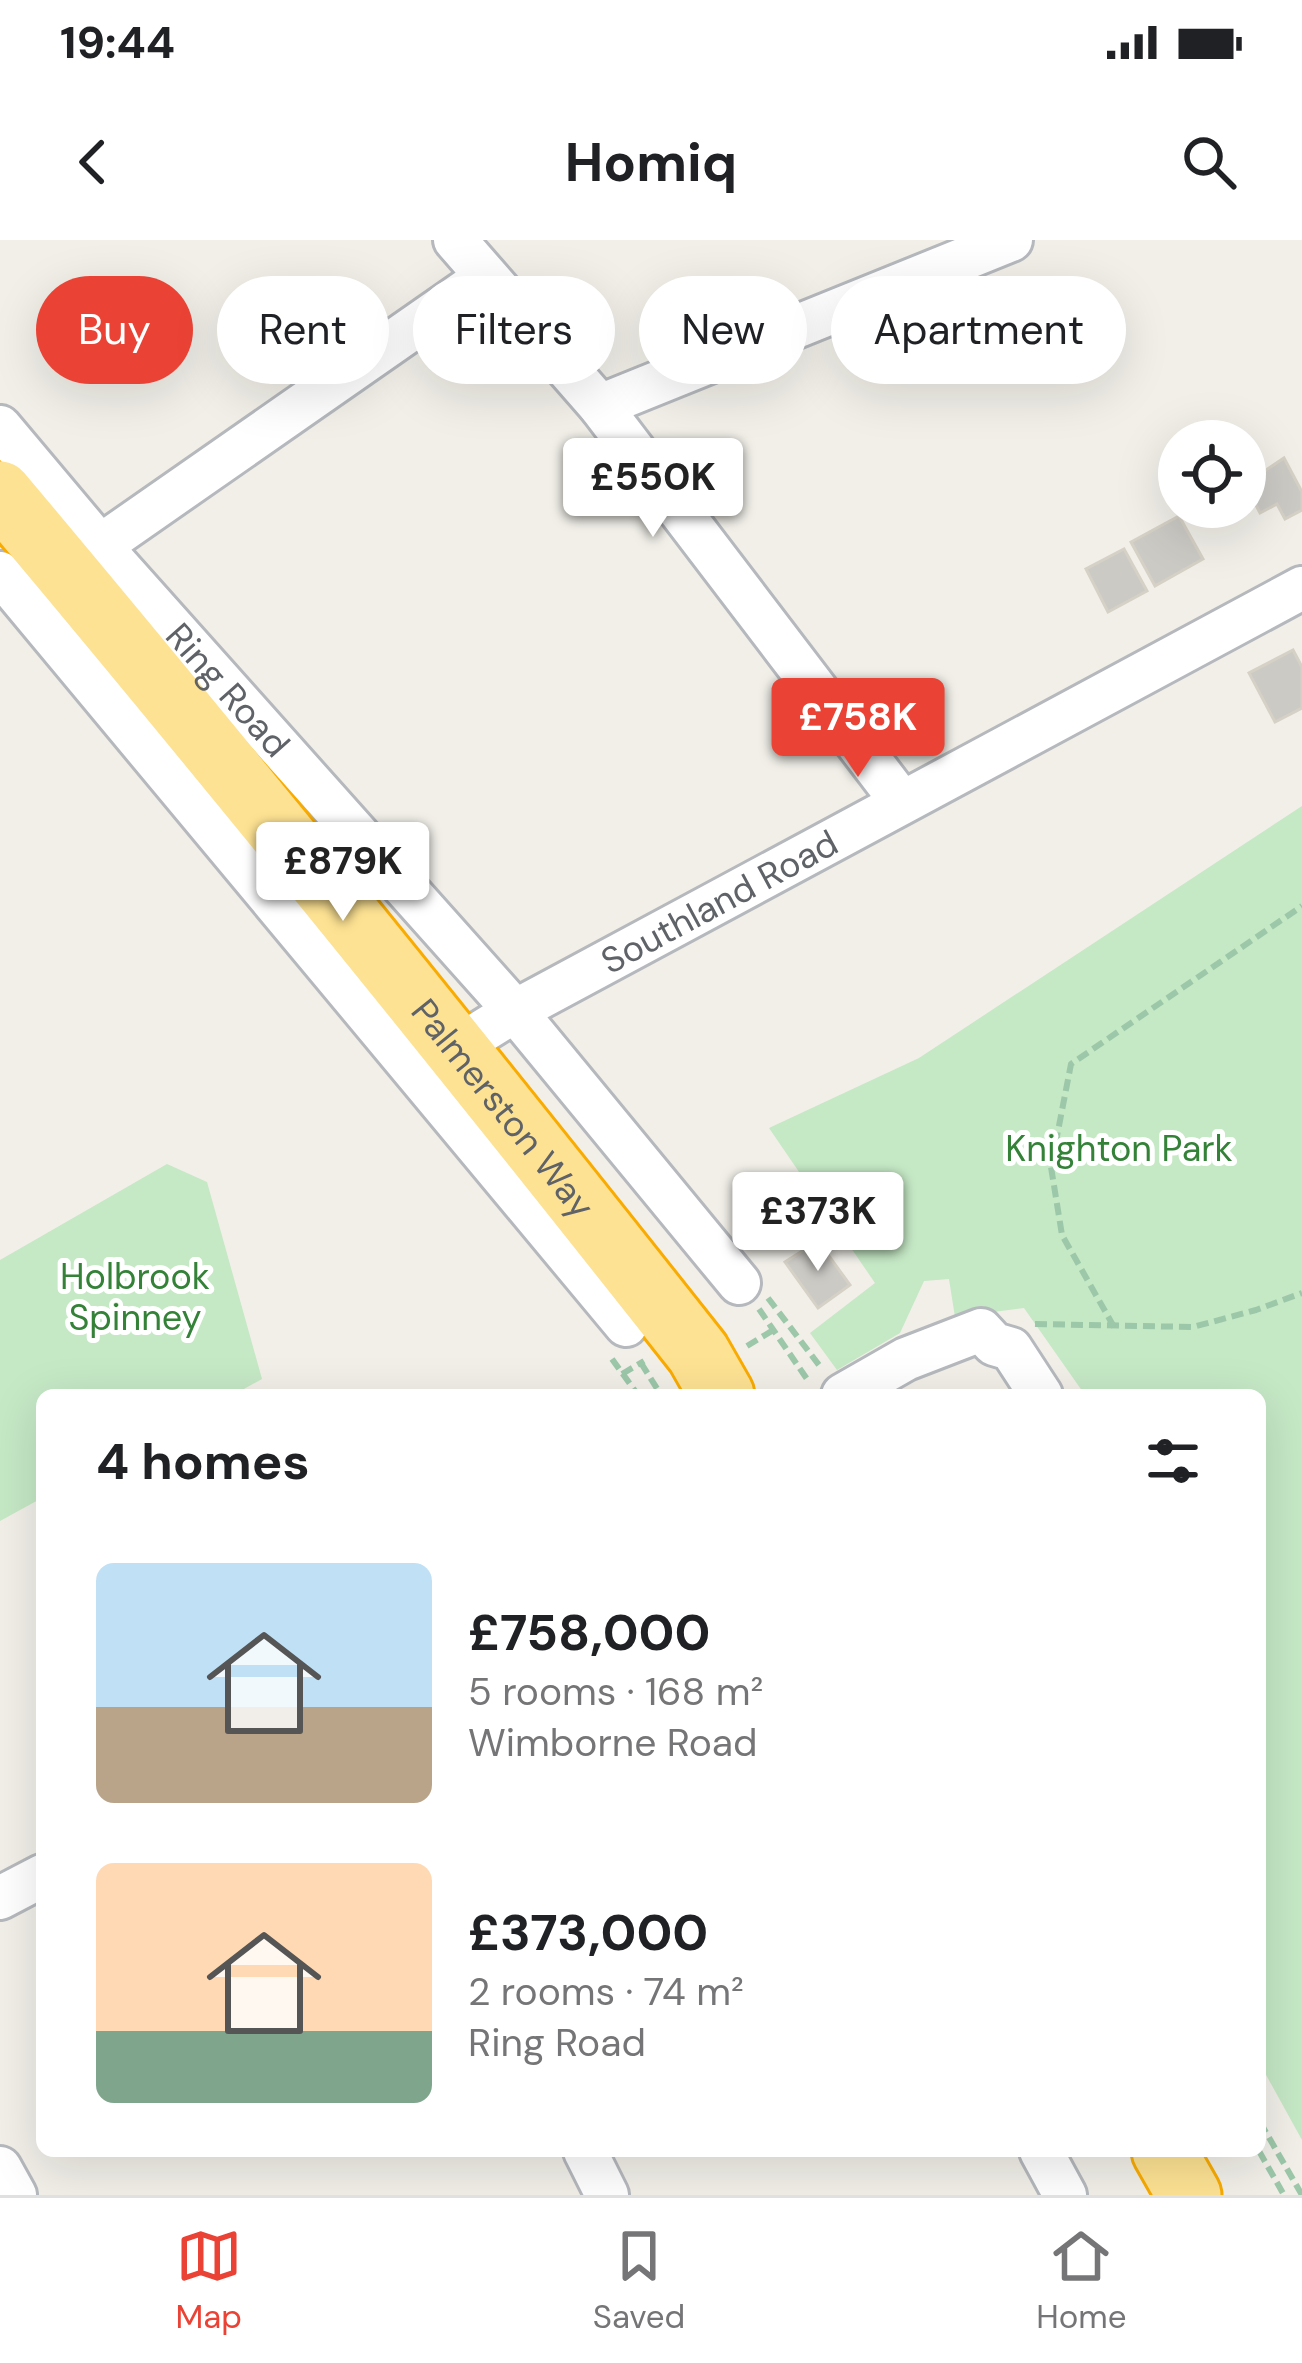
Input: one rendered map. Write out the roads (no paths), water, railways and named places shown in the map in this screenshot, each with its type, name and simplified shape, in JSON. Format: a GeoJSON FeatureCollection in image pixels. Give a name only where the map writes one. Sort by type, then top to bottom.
{"type":"FeatureCollection","features":[{"type":"Feature","properties":{"kind":"highway","name":"Palmerston Way"},"geometry":{"type":"LineString","coordinates":[[0,493],[259,800],[698,1353],[719,1389]]}},
{"type":"Feature","properties":{"kind":"highway"},"geometry":{"type":"LineString","coordinates":[[1167,2157],[1189,2195]]}},
{"type":"Feature","properties":{"kind":"street"},"geometry":{"type":"LineString","coordinates":[[455,240],[485,276]]}},
{"type":"Feature","properties":{"kind":"street"},"geometry":{"type":"LineString","coordinates":[[600,406],[1011,240]]}},
{"type":"Feature","properties":{"kind":"street"},"geometry":{"type":"LineString","coordinates":[[100,546],[413,328]]}},
{"type":"Feature","properties":{"kind":"street"},"geometry":{"type":"LineString","coordinates":[[581,384],[901,801]]}},
{"type":"Feature","properties":{"kind":"street","name":"Ring Road"},"geometry":{"type":"LineString","coordinates":[[0,427],[100,546],[515,1011],[739,1283]]}},
{"type":"Feature","properties":{"kind":"street"},"geometry":{"type":"LineString","coordinates":[[2,580],[634,1344]]}},
{"type":"Feature","properties":{"kind":"street","name":"Southland Road"},"geometry":{"type":"LineString","coordinates":[[457,1047],[901,801],[1302,588]]}},
{"type":"Feature","properties":{"kind":"street"},"geometry":{"type":"LineString","coordinates":[[836,1386],[981,1330],[994,1344],[1011,1349],[1036,1389]]}},
{"type":"Feature","properties":{"kind":"street"},"geometry":{"type":"LineString","coordinates":[[0,1898],[36,1879]]}},
{"type":"Feature","properties":{"kind":"street"},"geometry":{"type":"LineString","coordinates":[[588,2157],[607,2195]]}},
{"type":"Feature","properties":{"kind":"street"},"geometry":{"type":"LineString","coordinates":[[1044,2157],[1065,2195]]}},
{"type":"Feature","properties":{"kind":"street"},"geometry":{"type":"LineString","coordinates":[[0,2168],[15,2195]]}},
{"type":"Feature","properties":{"kind":"park label","name":"Knighton Park"},"geometry":{"type":"Point","coordinates":[1119,1148]}},
{"type":"Feature","properties":{"kind":"park label","name":"Holbrook Spinney"},"geometry":{"type":"Point","coordinates":[135,1296]}}]}
